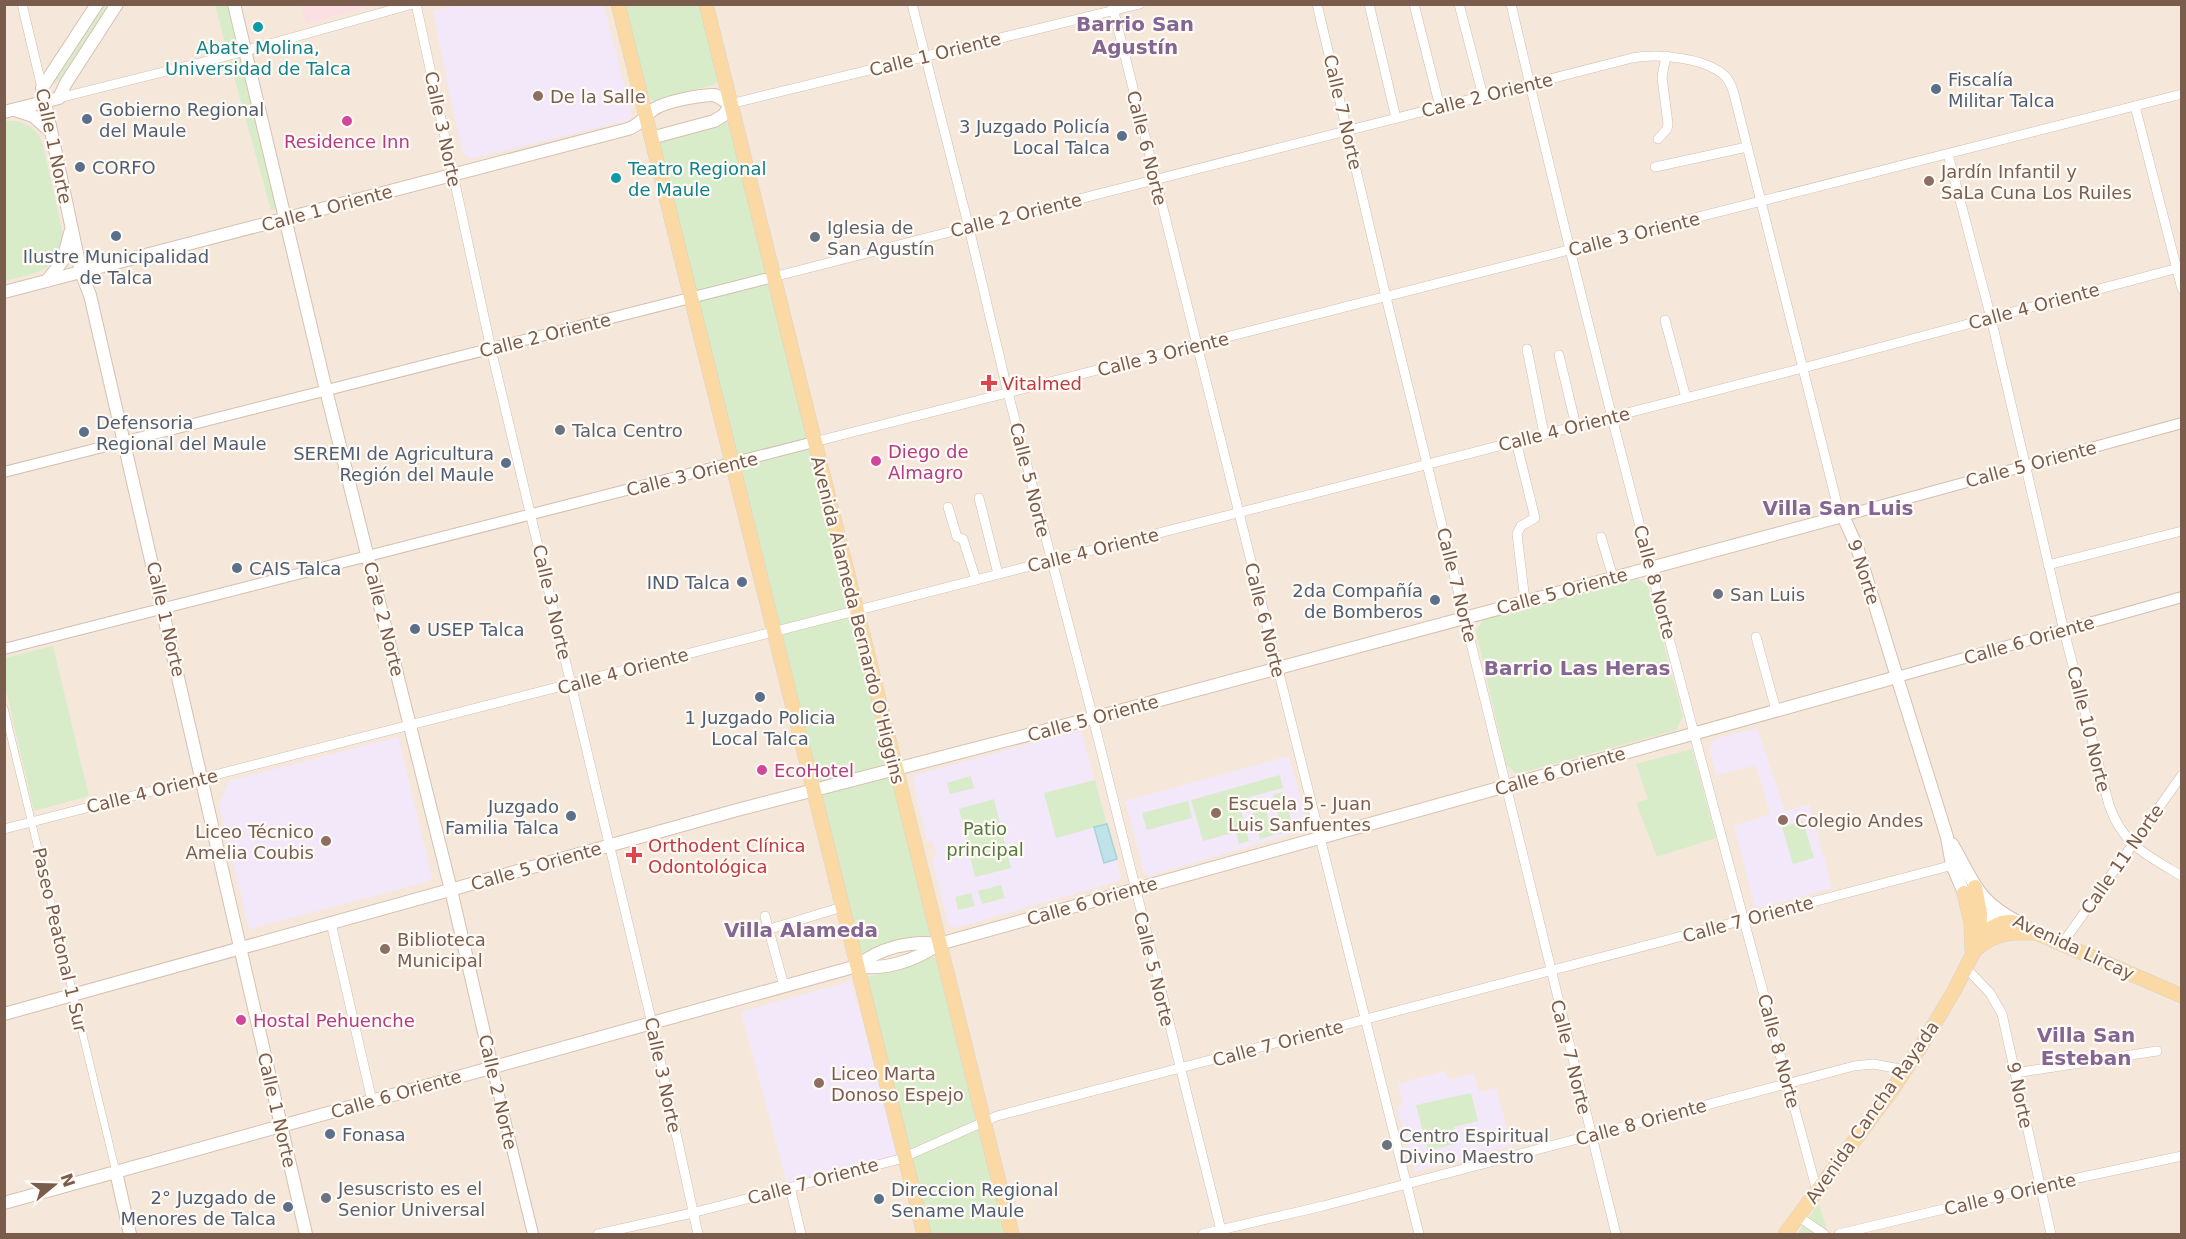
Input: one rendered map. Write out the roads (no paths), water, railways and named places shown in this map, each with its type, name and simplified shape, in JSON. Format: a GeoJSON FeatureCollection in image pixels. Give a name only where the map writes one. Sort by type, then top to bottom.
{"type":"FeatureCollection","features":[{"type":"Feature","properties":{"kind":"main road"},"geometry":{"type":"LineString","coordinates":[[42,88],[98,4]]}},
{"type":"Feature","properties":{"kind":"main road"},"geometry":{"type":"LineString","coordinates":[[7,111],[59,98],[66,83],[117,4]]}},
{"type":"Feature","properties":{"kind":"main road","name":"Calle 2 Norte"},"geometry":{"type":"LineString","coordinates":[[234,4],[326,390],[452,890],[492,1067]]}},
{"type":"Feature","properties":{"kind":"main road"},"geometry":{"type":"LineString","coordinates":[[618,4],[924,1234]]}},
{"type":"Feature","properties":{"kind":"main road","name":"Avenida Alameda Bernardo O'Higgins"},"geometry":{"type":"LineString","coordinates":[[706,4],[1012,1234]]}},
{"type":"Feature","properties":{"kind":"main road","name":"Calle 1 Norte"},"geometry":{"type":"LineString","coordinates":[[42,88],[81,272],[90,295],[125,441],[306,1234]]}},
{"type":"Feature","properties":{"kind":"main road","name":"Calle 1 Oriente"},"geometry":{"type":"LineString","coordinates":[[4,292],[628,129],[638,125],[658,107],[707,95],[719,96],[730,104]]}},
{"type":"Feature","properties":{"kind":"main road"},"geometry":{"type":"LineString","coordinates":[[651,138],[714,121],[724,115],[730,104]]}},
{"type":"Feature","properties":{"kind":"main road"},"geometry":{"type":"LineString","coordinates":[[7,111],[17,110],[33,116],[51,132]]}},
{"type":"Feature","properties":{"kind":"main road"},"geometry":{"type":"LineString","coordinates":[[46,281],[63,260],[71,225]]}},
{"type":"Feature","properties":{"kind":"main road","name":"Calle 5 Oriente"},"geometry":{"type":"LineString","coordinates":[[4,1014],[813,790],[1092,718],[1843,516]]}},
{"type":"Feature","properties":{"kind":"main road","name":"9 Norte"},"geometry":{"type":"LineString","coordinates":[[1843,516],[1857,547],[1947,837],[1969,890]]}},
{"type":"Feature","properties":{"kind":"main road","name":"Calle 6 Oriente"},"geometry":{"type":"LineString","coordinates":[[4,1203],[856,966],[879,952],[893,947],[909,944],[939,944],[1898,677]]}},
{"type":"Feature","properties":{"kind":"main road"},"geometry":{"type":"LineString","coordinates":[[1969,890],[1980,913],[1979,941]]}},
{"type":"Feature","properties":{"kind":"main road"},"geometry":{"type":"LineString","coordinates":[[1969,890],[1971,922],[1969,961]]}},
{"type":"Feature","properties":{"kind":"main road","name":"Avenida Lircay"},"geometry":{"type":"LineString","coordinates":[[1969,890],[2019,928]]}},
{"type":"Feature","properties":{"kind":"main road","name":"Avenida Lircay"},"geometry":{"type":"LineString","coordinates":[[1980,913],[1999,923]]}},
{"type":"Feature","properties":{"kind":"main road","name":"Avenida Cancha Rayada"},"geometry":{"type":"LineString","coordinates":[[1785,1234],[1906,1070],[1940,1016],[1983,934],[1999,923],[2013,921],[2019,928],[2039,934]]}},
{"type":"Feature","properties":{"kind":"main road","name":"Avenida Cancha Rayada"},"geometry":{"type":"LineString","coordinates":[[1969,961],[1989,940],[2019,928]]}},
{"type":"Feature","properties":{"kind":"main road","name":"Avenida Lircay"},"geometry":{"type":"LineString","coordinates":[[2039,934],[2181,996]]}},
{"type":"Feature","properties":{"kind":"main road"},"geometry":{"type":"LineString","coordinates":[[116,1172],[130,1234]]}},
{"type":"Feature","properties":{"kind":"street","name":"Calle 1 Norte"},"geometry":{"type":"LineString","coordinates":[[22,4],[42,88]]}},
{"type":"Feature","properties":{"kind":"street"},"geometry":{"type":"LineString","coordinates":[[59,98],[245,51],[414,4]]}},
{"type":"Feature","properties":{"kind":"street","name":"Calle 3 Norte"},"geometry":{"type":"LineString","coordinates":[[414,4],[491,350],[652,1022],[698,1234]]}},
{"type":"Feature","properties":{"kind":"street","name":"Calle 5 Norte"},"geometry":{"type":"LineString","coordinates":[[912,4],[1050,561],[1092,718],[1221,1232]]}},
{"type":"Feature","properties":{"kind":"street","name":"Calle 1 Oriente"},"geometry":{"type":"LineString","coordinates":[[730,104],[1113,8],[1140,4]]}},
{"type":"Feature","properties":{"kind":"street","name":"Calle 7 Norte"},"geometry":{"type":"LineString","coordinates":[[1317,4],[1386,297],[1616,1234]]}},
{"type":"Feature","properties":{"kind":"street"},"geometry":{"type":"LineString","coordinates":[[1369,4],[1396,118]]}},
{"type":"Feature","properties":{"kind":"street"},"geometry":{"type":"LineString","coordinates":[[1414,4],[1440,107]]}},
{"type":"Feature","properties":{"kind":"street"},"geometry":{"type":"LineString","coordinates":[[1459,4],[1483,96]]}},
{"type":"Feature","properties":{"kind":"street","name":"Calle 8 Norte"},"geometry":{"type":"LineString","coordinates":[[1511,4],[1612,417],[1743,921],[1817,1191]]}},
{"type":"Feature","properties":{"kind":"street","name":"Calle 6 Norte"},"geometry":{"type":"LineString","coordinates":[[1113,8],[1419,1234]]}},
{"type":"Feature","properties":{"kind":"street","name":"Calle 2 Oriente"},"geometry":{"type":"LineString","coordinates":[[4,471],[491,350],[1649,55],[1666,56],[1707,66],[1726,77],[1734,94],[1761,201]]}},
{"type":"Feature","properties":{"kind":"street"},"geometry":{"type":"LineString","coordinates":[[1658,139],[1665,132],[1668,124],[1662,77],[1666,56]]}},
{"type":"Feature","properties":{"kind":"street","name":"Calle 3 Oriente"},"geometry":{"type":"LineString","coordinates":[[4,649],[2181,94]]}},
{"type":"Feature","properties":{"kind":"street"},"geometry":{"type":"LineString","coordinates":[[2135,106],[2179,268],[2181,289]]}},
{"type":"Feature","properties":{"kind":"street"},"geometry":{"type":"LineString","coordinates":[[1656,167],[1747,147]]}},
{"type":"Feature","properties":{"kind":"street","name":"Calle 10 Norte"},"geometry":{"type":"LineString","coordinates":[[1948,154],[1990,318],[2064,631],[2109,805],[2119,829],[2131,844]]}},
{"type":"Feature","properties":{"kind":"street","name":"9 Norte"},"geometry":{"type":"LineString","coordinates":[[1761,201],[1837,504],[1843,516]]}},
{"type":"Feature","properties":{"kind":"street","name":"Calle 4 Oriente"},"geometry":{"type":"LineString","coordinates":[[4,829],[1803,368],[2179,268]]}},
{"type":"Feature","properties":{"kind":"street"},"geometry":{"type":"LineString","coordinates":[[1665,320],[1686,398]]}},
{"type":"Feature","properties":{"kind":"street"},"geometry":{"type":"LineString","coordinates":[[1527,349],[1544,434]]}},
{"type":"Feature","properties":{"kind":"street"},"geometry":{"type":"LineString","coordinates":[[1559,355],[1576,426]]}},
{"type":"Feature","properties":{"kind":"street","name":"Calle 5 Oriente"},"geometry":{"type":"LineString","coordinates":[[1843,516],[2181,423]]}},
{"type":"Feature","properties":{"kind":"street"},"geometry":{"type":"LineString","coordinates":[[1516,441],[1535,518],[1521,526],[1516,534],[1525,601]]}},
{"type":"Feature","properties":{"kind":"street"},"geometry":{"type":"LineString","coordinates":[[980,498],[998,574]]}},
{"type":"Feature","properties":{"kind":"street"},"geometry":{"type":"LineString","coordinates":[[948,507],[957,537],[966,542],[976,580]]}},
{"type":"Feature","properties":{"kind":"street"},"geometry":{"type":"LineString","coordinates":[[2048,565],[2181,531]]}},
{"type":"Feature","properties":{"kind":"street"},"geometry":{"type":"LineString","coordinates":[[1601,537],[1613,577]]}},
{"type":"Feature","properties":{"kind":"street","name":"Calle 6 Oriente"},"geometry":{"type":"LineString","coordinates":[[1898,677],[2181,597]]}},
{"type":"Feature","properties":{"kind":"street"},"geometry":{"type":"LineString","coordinates":[[1756,637],[1776,710]]}},
{"type":"Feature","properties":{"kind":"street","name":"Paseo Peatonal 1 Sur"},"geometry":{"type":"LineString","coordinates":[[4,708],[116,1172]]}},
{"type":"Feature","properties":{"kind":"street","name":"Calle 11 Norte"},"geometry":{"type":"LineString","coordinates":[[2062,944],[2181,776]]}},
{"type":"Feature","properties":{"kind":"street"},"geometry":{"type":"LineString","coordinates":[[2131,844],[2181,876]]}},
{"type":"Feature","properties":{"kind":"street","name":"Calle 7 Oriente"},"geometry":{"type":"LineString","coordinates":[[598,1234],[692,1213],[905,1157],[997,1116],[1957,864]]}},
{"type":"Feature","properties":{"kind":"street"},"geometry":{"type":"LineString","coordinates":[[770,929],[842,907]]}},
{"type":"Feature","properties":{"kind":"street"},"geometry":{"type":"LineString","coordinates":[[765,916],[784,986]]}},
{"type":"Feature","properties":{"kind":"street"},"geometry":{"type":"LineString","coordinates":[[331,922],[372,1101]]}},
{"type":"Feature","properties":{"kind":"street","name":"9 Norte"},"geometry":{"type":"LineString","coordinates":[[1969,961],[1998,1006],[2051,1234]]}},
{"type":"Feature","properties":{"kind":"street"},"geometry":{"type":"LineString","coordinates":[[2015,1073],[2157,1051]]}},
{"type":"Feature","properties":{"kind":"street","name":"Calle 8 Oriente"},"geometry":{"type":"LineString","coordinates":[[1203,1234],[1221,1232],[1863,1064],[1906,1070]]}},
{"type":"Feature","properties":{"kind":"street","name":"Calle 2 Norte"},"geometry":{"type":"LineString","coordinates":[[492,1067],[533,1234]]}},
{"type":"Feature","properties":{"kind":"street","name":"Calle 9 Oriente"},"geometry":{"type":"LineString","coordinates":[[1839,1234],[2040,1186],[2181,1156]]}},
{"type":"Feature","properties":{"kind":"street"},"geometry":{"type":"LineString","coordinates":[[790,1187],[801,1234]]}},
{"type":"Feature","properties":{"kind":"street"},"geometry":{"type":"LineString","coordinates":[[1799,1216],[1824,1234]]}},
{"type":"Feature","properties":{"kind":"water"},"geometry":{"type":"Polygon","coordinates":[[[1107,824],[1117,859],[1104,863],[1094,827],[1107,824]]]}},
{"type":"Feature","properties":{"kind":"place","name":"Abate Molina, Universidad de Talca"},"geometry":{"type":"Point","coordinates":[258,27]}},
{"type":"Feature","properties":{"kind":"place","name":"Fiscalía Militar Talca"},"geometry":{"type":"Point","coordinates":[1936,89]}},
{"type":"Feature","properties":{"kind":"place","name":"De la Salle"},"geometry":{"type":"Point","coordinates":[538,96]}},
{"type":"Feature","properties":{"kind":"place","name":"Gobierno Regional del Maule"},"geometry":{"type":"Point","coordinates":[87,119]}},
{"type":"Feature","properties":{"kind":"place","name":"Residence Inn"},"geometry":{"type":"Point","coordinates":[347,121]}},
{"type":"Feature","properties":{"kind":"place","name":"3 Juzgado Policía Local Talca"},"geometry":{"type":"Point","coordinates":[1122,136]}},
{"type":"Feature","properties":{"kind":"place","name":"CORFO"},"geometry":{"type":"Point","coordinates":[80,167]}},
{"type":"Feature","properties":{"kind":"place","name":"Teatro Regional de Maule"},"geometry":{"type":"Point","coordinates":[616,178]}},
{"type":"Feature","properties":{"kind":"place","name":"Jardín Infantil y SaLa Cuna Los Ruiles"},"geometry":{"type":"Point","coordinates":[1929,181]}},
{"type":"Feature","properties":{"kind":"place","name":"Ilustre Municipalidad de Talca"},"geometry":{"type":"Point","coordinates":[116,236]}},
{"type":"Feature","properties":{"kind":"place","name":"Iglesia de San Agustín"},"geometry":{"type":"Point","coordinates":[815,237]}},
{"type":"Feature","properties":{"kind":"place","name":"Vitalmed"},"geometry":{"type":"Point","coordinates":[989,383]}},
{"type":"Feature","properties":{"kind":"place","name":"Talca Centro"},"geometry":{"type":"Point","coordinates":[560,430]}},
{"type":"Feature","properties":{"kind":"place","name":"Defensoria Regional del Maule"},"geometry":{"type":"Point","coordinates":[84,432]}},
{"type":"Feature","properties":{"kind":"place","name":"Diego de Almagro"},"geometry":{"type":"Point","coordinates":[876,461]}},
{"type":"Feature","properties":{"kind":"place","name":"SEREMI de Agricultura Región del Maule"},"geometry":{"type":"Point","coordinates":[506,463]}},
{"type":"Feature","properties":{"kind":"place","name":"CAIS Talca"},"geometry":{"type":"Point","coordinates":[237,568]}},
{"type":"Feature","properties":{"kind":"place","name":"IND Talca"},"geometry":{"type":"Point","coordinates":[742,582]}},
{"type":"Feature","properties":{"kind":"place","name":"San Luis"},"geometry":{"type":"Point","coordinates":[1718,594]}},
{"type":"Feature","properties":{"kind":"place","name":"2da Compañía de Bomberos"},"geometry":{"type":"Point","coordinates":[1435,600]}},
{"type":"Feature","properties":{"kind":"place","name":"USEP Talca"},"geometry":{"type":"Point","coordinates":[415,629]}},
{"type":"Feature","properties":{"kind":"place","name":"1 Juzgado Policia Local Talca"},"geometry":{"type":"Point","coordinates":[760,697]}},
{"type":"Feature","properties":{"kind":"place","name":"EcoHotel"},"geometry":{"type":"Point","coordinates":[762,770]}},
{"type":"Feature","properties":{"kind":"place","name":"Escuela 5 - Juan Luis Sanfuentes"},"geometry":{"type":"Point","coordinates":[1216,813]}},
{"type":"Feature","properties":{"kind":"place","name":"Juzgado Familia Talca"},"geometry":{"type":"Point","coordinates":[571,816]}},
{"type":"Feature","properties":{"kind":"place","name":"Colegio Andes"},"geometry":{"type":"Point","coordinates":[1783,820]}},
{"type":"Feature","properties":{"kind":"place","name":"Liceo Técnico Amelia Coubis"},"geometry":{"type":"Point","coordinates":[326,841]}},
{"type":"Feature","properties":{"kind":"place","name":"Orthodent Clínica Odontológica"},"geometry":{"type":"Point","coordinates":[634,855]}},
{"type":"Feature","properties":{"kind":"place","name":"Biblioteca Municipal"},"geometry":{"type":"Point","coordinates":[385,949]}},
{"type":"Feature","properties":{"kind":"place","name":"Hostal Pehuenche"},"geometry":{"type":"Point","coordinates":[241,1020]}},
{"type":"Feature","properties":{"kind":"place","name":"Liceo Marta Donoso Espejo"},"geometry":{"type":"Point","coordinates":[819,1083]}},
{"type":"Feature","properties":{"kind":"place","name":"Fonasa"},"geometry":{"type":"Point","coordinates":[330,1134]}},
{"type":"Feature","properties":{"kind":"place","name":"Centro Espiritual Divino Maestro"},"geometry":{"type":"Point","coordinates":[1387,1145]}},
{"type":"Feature","properties":{"kind":"place","name":"Jesuscristo es el Senior Universal"},"geometry":{"type":"Point","coordinates":[326,1198]}},
{"type":"Feature","properties":{"kind":"place","name":"Direccion Regional Sename Maule"},"geometry":{"type":"Point","coordinates":[879,1199]}},
{"type":"Feature","properties":{"kind":"place","name":"2° Juzgado de Menores de Talca"},"geometry":{"type":"Point","coordinates":[288,1207]}},
{"type":"Feature","properties":{"kind":"district","name":"Barrio San Agustín"},"geometry":{"type":"Point","coordinates":[1135,36]}},
{"type":"Feature","properties":{"kind":"district","name":"Villa San Luis"},"geometry":{"type":"Point","coordinates":[1838,508]}},
{"type":"Feature","properties":{"kind":"district","name":"Barrio Las Heras"},"geometry":{"type":"Point","coordinates":[1577,668]}},
{"type":"Feature","properties":{"kind":"district","name":"Villa Alameda"},"geometry":{"type":"Point","coordinates":[801,930]}},
{"type":"Feature","properties":{"kind":"district","name":"Villa San Esteban"},"geometry":{"type":"Point","coordinates":[2086,1046]}},
{"type":"Feature","properties":{"kind":"park label","name":"Patio principal"},"geometry":{"type":"Point","coordinates":[985,838]}}]}
